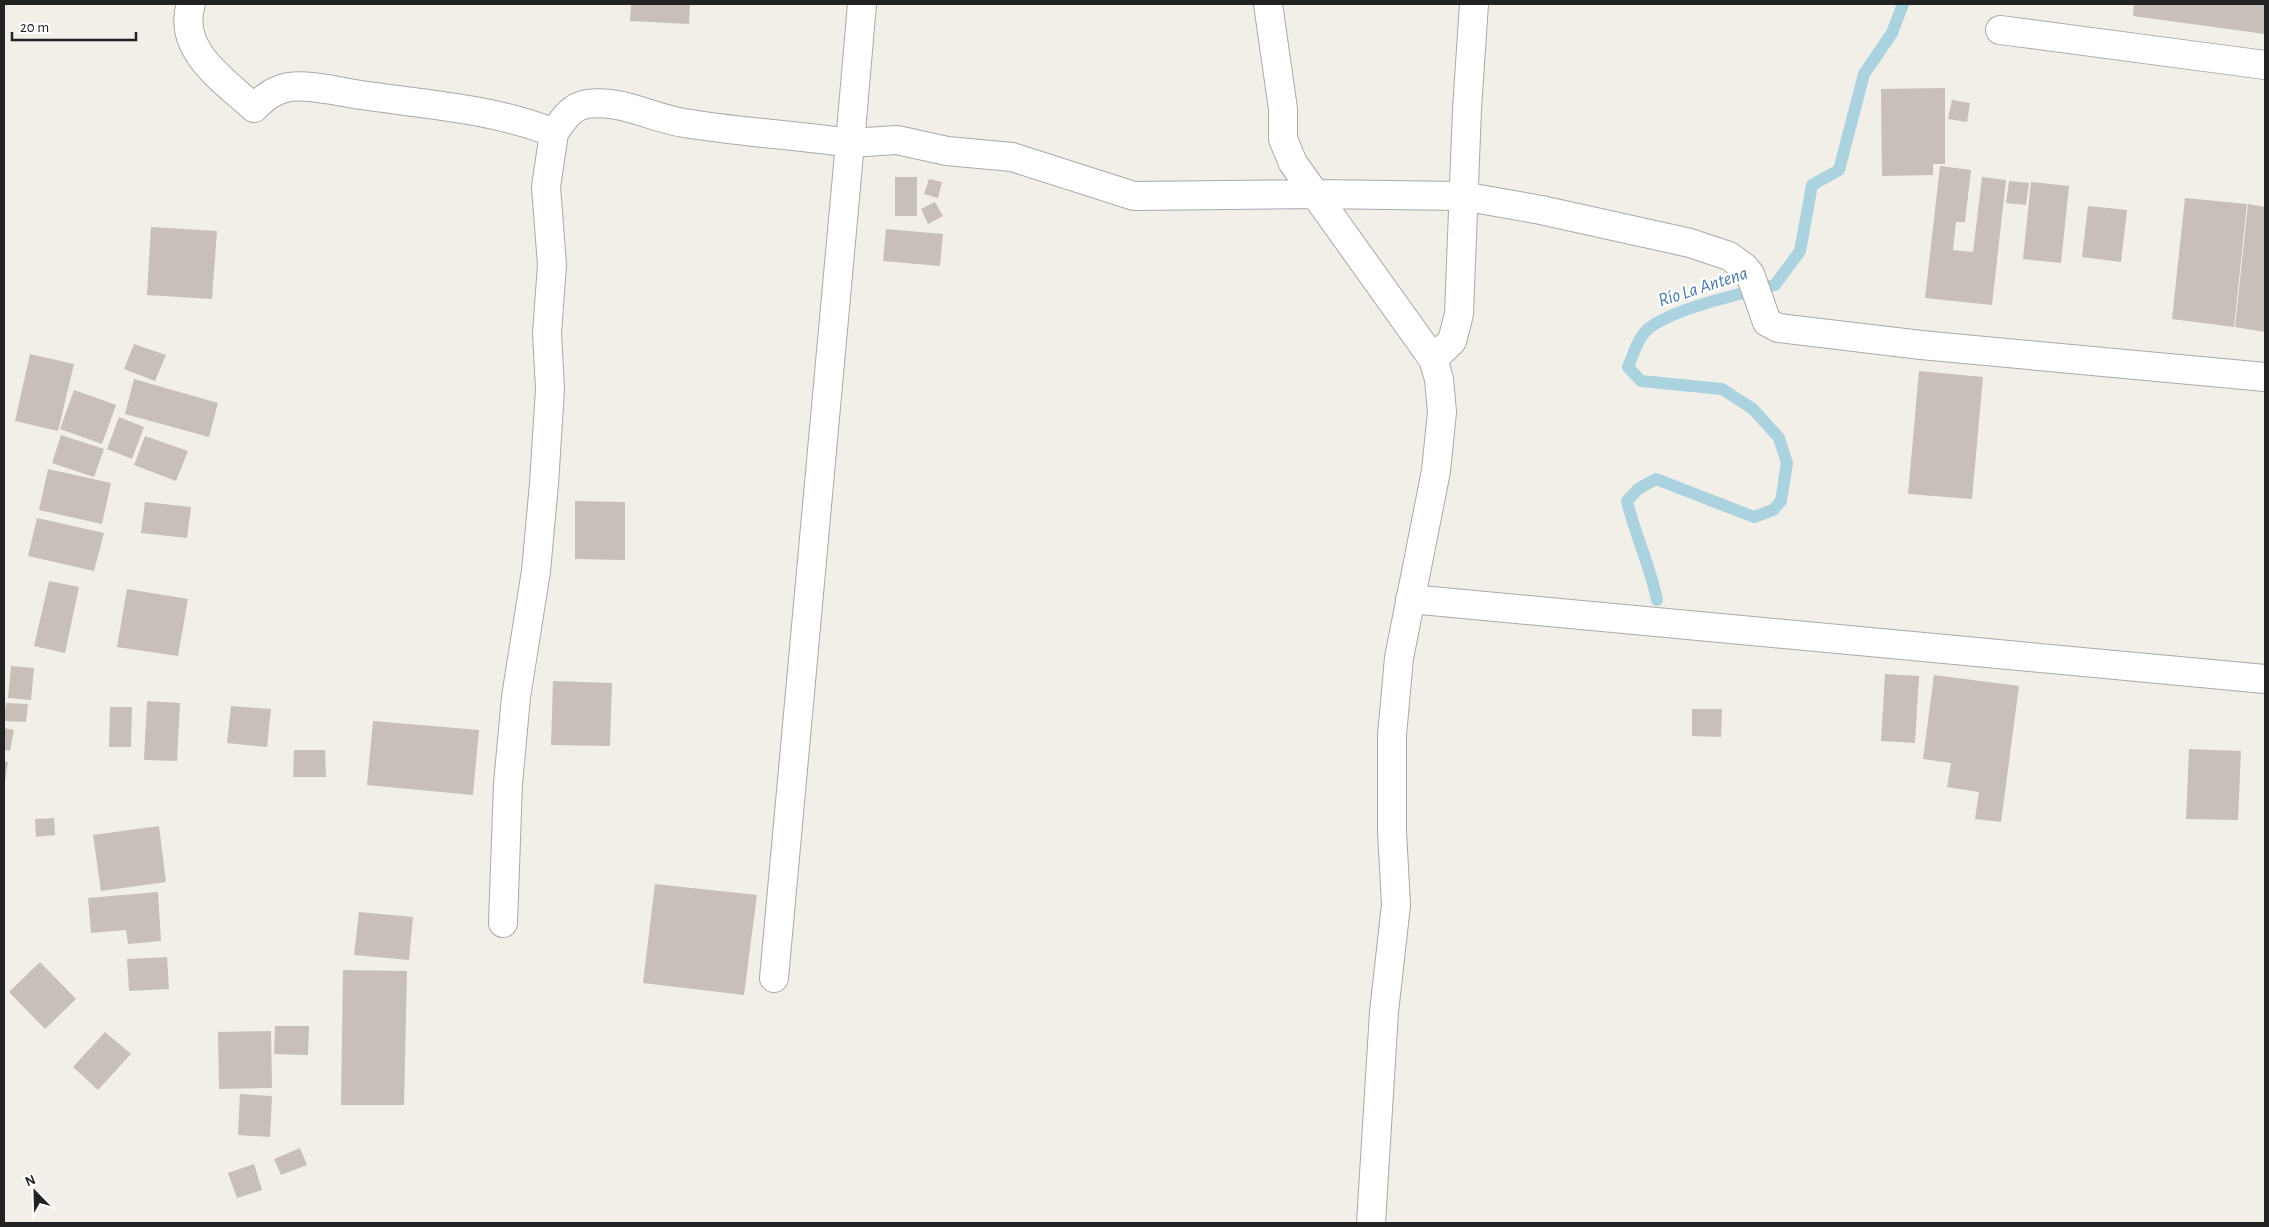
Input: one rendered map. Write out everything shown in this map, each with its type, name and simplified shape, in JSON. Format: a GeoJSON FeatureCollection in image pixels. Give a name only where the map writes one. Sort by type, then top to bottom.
{"type":"FeatureCollection","features":[{"type":"Feature","properties":{"kind":"street"},"geometry":{"type":"LineString","coordinates":[[191,4],[188,32],[199,56],[254,108],[268,94],[290,87],[316,89],[446,108],[531,123],[554,133]]}},
{"type":"Feature","properties":{"kind":"street"},"geometry":{"type":"LineString","coordinates":[[774,978],[862,4]]}},
{"type":"Feature","properties":{"kind":"street"},"geometry":{"type":"LineString","coordinates":[[1268,4],[1283,109],[1283,139],[1293,163],[1433,358],[1440,379],[1442,412],[1436,471],[1399,658],[1392,735],[1392,831],[1396,905],[1384,1012],[1371,1223]]}},
{"type":"Feature","properties":{"kind":"street"},"geometry":{"type":"LineString","coordinates":[[1433,358],[1452,341],[1458,314],[1462,196],[1474,4]]}},
{"type":"Feature","properties":{"kind":"street"},"geometry":{"type":"LineString","coordinates":[[2000,30],[2265,65]]}},
{"type":"Feature","properties":{"kind":"street"},"geometry":{"type":"LineString","coordinates":[[503,923],[510,765],[516,697],[536,571],[550,389],[547,333],[552,265],[546,186],[554,133],[569,112],[586,104],[618,104],[682,123],[792,134],[850,143],[897,140],[947,151],[1012,157],[1134,196],[1315,194],[1462,196],[1541,210],[1690,243],[1729,256],[1750,274],[1767,322],[1778,328],[1921,345],[2265,377]]}},
{"type":"Feature","properties":{"kind":"street"},"geometry":{"type":"LineString","coordinates":[[1410,599],[2265,679]]}},
{"type":"Feature","properties":{"kind":"building"},"geometry":{"type":"Polygon","coordinates":[[[631,4],[690,4],[689,24],[630,21],[631,4]]]}},
{"type":"Feature","properties":{"kind":"building"},"geometry":{"type":"Polygon","coordinates":[[[2134,4],[2265,4],[2265,34],[2133,16],[2134,4]]]}},
{"type":"Feature","properties":{"kind":"building"},"geometry":{"type":"Polygon","coordinates":[[[1945,88],[1945,164],[1933,164],[1933,175],[1882,176],[1881,89],[1945,88]]]}},
{"type":"Feature","properties":{"kind":"building"},"geometry":{"type":"Polygon","coordinates":[[[1952,100],[1970,103],[1967,122],[1948,119],[1952,100]]]}},
{"type":"Feature","properties":{"kind":"building"},"geometry":{"type":"Polygon","coordinates":[[[1940,166],[1971,170],[1965,222],[1956,222],[1953,250],[1973,252],[1982,177],[2006,180],[1992,305],[1925,298],[1940,166]]]}},
{"type":"Feature","properties":{"kind":"building"},"geometry":{"type":"Polygon","coordinates":[[[895,177],[917,177],[917,216],[895,216],[895,177]]]}},
{"type":"Feature","properties":{"kind":"building"},"geometry":{"type":"Polygon","coordinates":[[[929,179],[942,182],[938,198],[924,194],[929,179]]]}},
{"type":"Feature","properties":{"kind":"building"},"geometry":{"type":"Polygon","coordinates":[[[2009,181],[2029,183],[2026,205],[2006,203],[2009,181]]]}},
{"type":"Feature","properties":{"kind":"building"},"geometry":{"type":"Polygon","coordinates":[[[2031,182],[2069,186],[2061,263],[2023,259],[2031,182]]]}},
{"type":"Feature","properties":{"kind":"building"},"geometry":{"type":"Polygon","coordinates":[[[2185,198],[2247,204],[2234,327],[2172,319],[2185,198]]]}},
{"type":"Feature","properties":{"kind":"building"},"geometry":{"type":"Polygon","coordinates":[[[935,202],[943,216],[928,224],[921,209],[935,202]]]}},
{"type":"Feature","properties":{"kind":"building"},"geometry":{"type":"Polygon","coordinates":[[[2248,204],[2265,207],[2265,332],[2235,327],[2248,204]]]}},
{"type":"Feature","properties":{"kind":"building"},"geometry":{"type":"Polygon","coordinates":[[[2088,206],[2127,210],[2121,262],[2082,257],[2088,206]]]}},
{"type":"Feature","properties":{"kind":"building"},"geometry":{"type":"Polygon","coordinates":[[[151,227],[217,231],[212,299],[147,295],[151,227]]]}},
{"type":"Feature","properties":{"kind":"building"},"geometry":{"type":"Polygon","coordinates":[[[886,229],[943,234],[940,266],[883,261],[886,229]]]}},
{"type":"Feature","properties":{"kind":"building"},"geometry":{"type":"Polygon","coordinates":[[[134,344],[166,355],[155,381],[124,369],[134,344]]]}},
{"type":"Feature","properties":{"kind":"building"},"geometry":{"type":"Polygon","coordinates":[[[30,354],[74,364],[58,431],[15,421],[30,354]]]}},
{"type":"Feature","properties":{"kind":"building"},"geometry":{"type":"Polygon","coordinates":[[[1919,371],[1983,377],[1972,499],[1908,494],[1919,371]]]}},
{"type":"Feature","properties":{"kind":"building"},"geometry":{"type":"Polygon","coordinates":[[[134,379],[218,403],[209,437],[125,414],[134,379]]]}},
{"type":"Feature","properties":{"kind":"building"},"geometry":{"type":"Polygon","coordinates":[[[74,390],[116,405],[102,444],[60,429],[74,390]]]}},
{"type":"Feature","properties":{"kind":"building"},"geometry":{"type":"Polygon","coordinates":[[[119,417],[144,427],[132,459],[107,449],[119,417]]]}},
{"type":"Feature","properties":{"kind":"building"},"geometry":{"type":"Polygon","coordinates":[[[61,435],[104,449],[94,477],[52,463],[61,435]]]}},
{"type":"Feature","properties":{"kind":"building"},"geometry":{"type":"Polygon","coordinates":[[[145,436],[188,451],[176,481],[134,465],[145,436]]]}},
{"type":"Feature","properties":{"kind":"building"},"geometry":{"type":"Polygon","coordinates":[[[48,469],[111,483],[102,524],[39,510],[48,469]]]}},
{"type":"Feature","properties":{"kind":"building"},"geometry":{"type":"Polygon","coordinates":[[[575,501],[625,502],[625,560],[575,559],[575,501]]]}},
{"type":"Feature","properties":{"kind":"building"},"geometry":{"type":"Polygon","coordinates":[[[145,502],[191,507],[187,538],[141,533],[145,502]]]}},
{"type":"Feature","properties":{"kind":"building"},"geometry":{"type":"Polygon","coordinates":[[[37,518],[104,533],[94,571],[28,556],[37,518]]]}},
{"type":"Feature","properties":{"kind":"building"},"geometry":{"type":"Polygon","coordinates":[[[49,581],[79,587],[65,653],[34,646],[49,581]]]}},
{"type":"Feature","properties":{"kind":"building"},"geometry":{"type":"Polygon","coordinates":[[[127,589],[188,599],[178,656],[117,647],[127,589]]]}},
{"type":"Feature","properties":{"kind":"building"},"geometry":{"type":"Polygon","coordinates":[[[11,666],[34,668],[31,700],[8,698],[11,666]]]}},
{"type":"Feature","properties":{"kind":"building"},"geometry":{"type":"Polygon","coordinates":[[[1885,674],[1919,676],[1915,743],[1881,741],[1885,674]]]}},
{"type":"Feature","properties":{"kind":"building"},"geometry":{"type":"Polygon","coordinates":[[[1934,675],[2019,686],[2001,822],[1975,819],[1979,792],[1947,787],[1951,763],[1923,759],[1934,675]]]}},
{"type":"Feature","properties":{"kind":"building"},"geometry":{"type":"Polygon","coordinates":[[[553,681],[612,683],[610,746],[551,745],[553,681]]]}},
{"type":"Feature","properties":{"kind":"building"},"geometry":{"type":"Polygon","coordinates":[[[147,701],[180,703],[177,761],[144,760],[147,701]]]}},
{"type":"Feature","properties":{"kind":"building"},"geometry":{"type":"Polygon","coordinates":[[[6,703],[28,704],[26,722],[4,721],[6,703]]]}},
{"type":"Feature","properties":{"kind":"building"},"geometry":{"type":"Polygon","coordinates":[[[231,706],[271,709],[267,747],[227,743],[231,706]]]}},
{"type":"Feature","properties":{"kind":"building"},"geometry":{"type":"Polygon","coordinates":[[[110,707],[132,707],[131,747],[109,747],[110,707]]]}},
{"type":"Feature","properties":{"kind":"building"},"geometry":{"type":"Polygon","coordinates":[[[1692,709],[1722,709],[1721,737],[1692,736],[1692,709]]]}},
{"type":"Feature","properties":{"kind":"building"},"geometry":{"type":"Polygon","coordinates":[[[373,721],[479,730],[473,795],[367,785],[373,721]]]}},
{"type":"Feature","properties":{"kind":"building"},"geometry":{"type":"Polygon","coordinates":[[[4,728],[14,730],[10,751],[4,750],[4,728]]]}},
{"type":"Feature","properties":{"kind":"building"},"geometry":{"type":"Polygon","coordinates":[[[2189,749],[2241,751],[2238,820],[2186,819],[2189,749]]]}},
{"type":"Feature","properties":{"kind":"building"},"geometry":{"type":"Polygon","coordinates":[[[294,750],[325,750],[326,777],[293,777],[294,750]]]}},
{"type":"Feature","properties":{"kind":"building"},"geometry":{"type":"Polygon","coordinates":[[[4,761],[8,762],[5,781],[4,780],[4,761]]]}},
{"type":"Feature","properties":{"kind":"building"},"geometry":{"type":"Polygon","coordinates":[[[54,818],[55,835],[36,837],[35,819],[54,818]]]}},
{"type":"Feature","properties":{"kind":"building"},"geometry":{"type":"Polygon","coordinates":[[[159,826],[166,882],[101,891],[93,835],[159,826]]]}},
{"type":"Feature","properties":{"kind":"building"},"geometry":{"type":"Polygon","coordinates":[[[655,884],[757,895],[744,995],[643,983],[655,884]]]}},
{"type":"Feature","properties":{"kind":"building"},"geometry":{"type":"Polygon","coordinates":[[[158,892],[161,941],[128,944],[126,930],[91,933],[88,898],[158,892]]]}},
{"type":"Feature","properties":{"kind":"building"},"geometry":{"type":"Polygon","coordinates":[[[359,912],[413,917],[409,960],[354,955],[359,912]]]}},
{"type":"Feature","properties":{"kind":"building"},"geometry":{"type":"Polygon","coordinates":[[[167,957],[169,989],[129,991],[127,959],[167,957]]]}},
{"type":"Feature","properties":{"kind":"building"},"geometry":{"type":"Polygon","coordinates":[[[40,962],[76,999],[45,1029],[9,992],[40,962]]]}},
{"type":"Feature","properties":{"kind":"building"},"geometry":{"type":"Polygon","coordinates":[[[343,970],[407,971],[404,1105],[341,1105],[343,970]]]}},
{"type":"Feature","properties":{"kind":"building"},"geometry":{"type":"Polygon","coordinates":[[[275,1026],[309,1026],[308,1055],[274,1054],[275,1026]]]}},
{"type":"Feature","properties":{"kind":"building"},"geometry":{"type":"Polygon","coordinates":[[[271,1031],[272,1088],[219,1089],[218,1032],[271,1031]]]}},
{"type":"Feature","properties":{"kind":"building"},"geometry":{"type":"Polygon","coordinates":[[[105,1032],[131,1054],[98,1090],[73,1067],[105,1032]]]}},
{"type":"Feature","properties":{"kind":"building"},"geometry":{"type":"Polygon","coordinates":[[[240,1094],[272,1096],[270,1137],[238,1135],[240,1094]]]}},
{"type":"Feature","properties":{"kind":"building"},"geometry":{"type":"Polygon","coordinates":[[[300,1148],[307,1165],[281,1175],[274,1159],[300,1148]]]}},
{"type":"Feature","properties":{"kind":"building"},"geometry":{"type":"Polygon","coordinates":[[[254,1164],[262,1190],[237,1198],[228,1173],[254,1164]]]}},
{"type":"Feature","properties":{"kind":"waterway","name":"Río La Antena"},"geometry":{"type":"LineString","coordinates":[[1657,600],[1627,501],[1638,489],[1656,479],[1754,517],[1773,510],[1781,501],[1787,463],[1779,438],[1753,409],[1722,389],[1641,381],[1628,367],[1635,348],[1645,332],[1669,316],[1706,303],[1775,285],[1800,251],[1812,185],[1839,170],[1864,74],[1892,33],[1903,4]]}}]}
